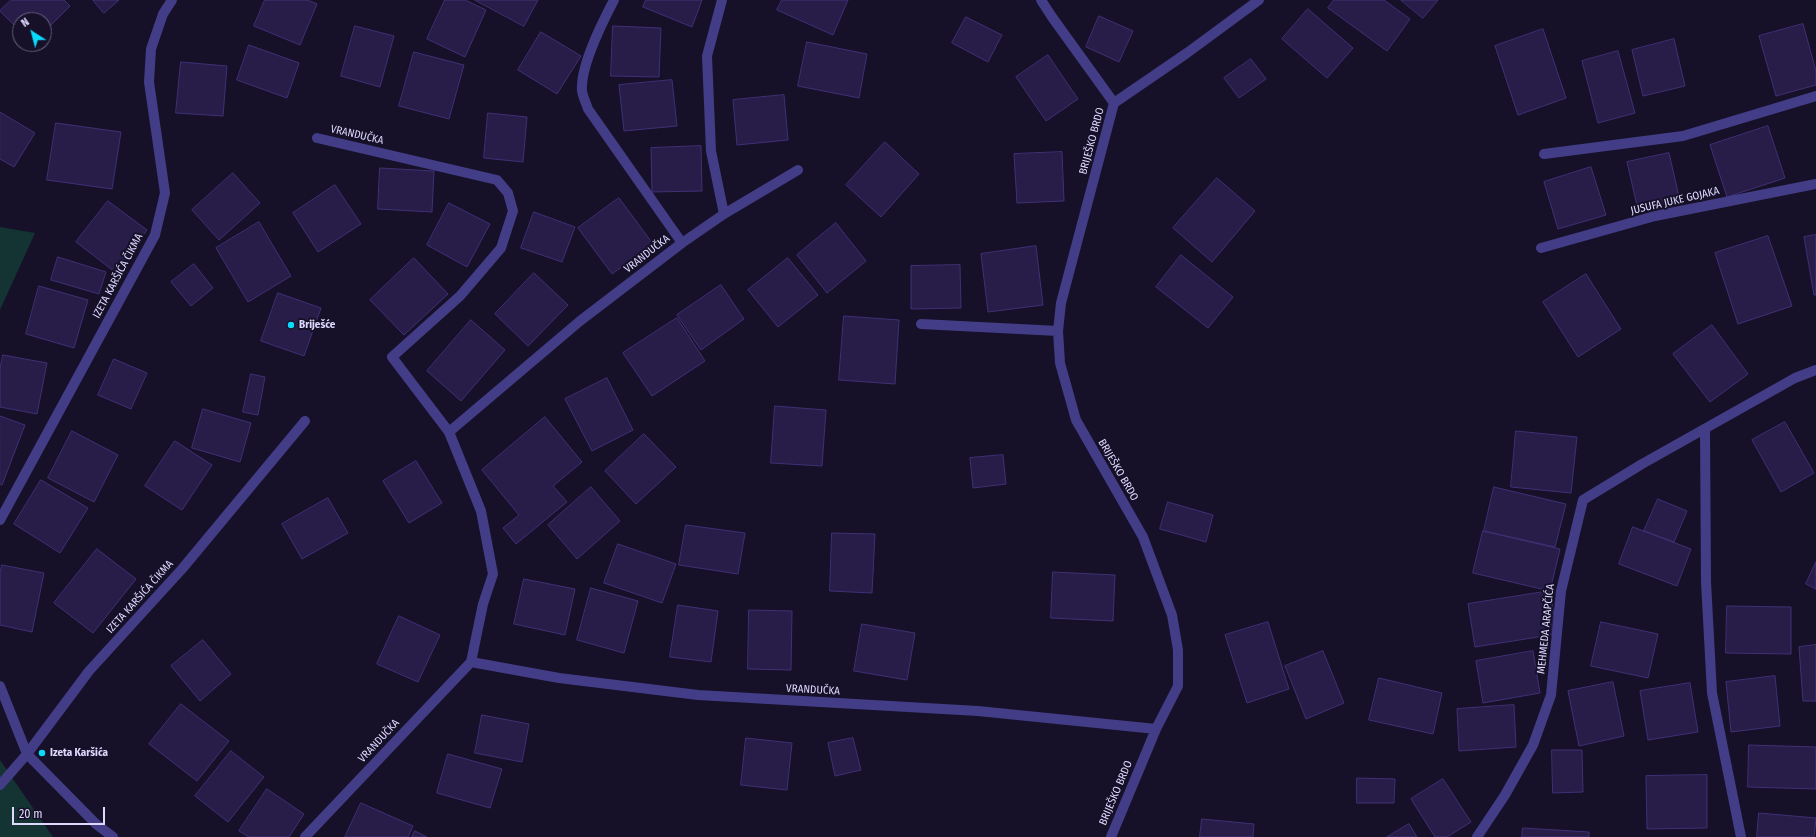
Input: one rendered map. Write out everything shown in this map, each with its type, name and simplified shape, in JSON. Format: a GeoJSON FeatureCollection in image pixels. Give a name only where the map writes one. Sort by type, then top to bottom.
{"type":"FeatureCollection","features":[{"type":"Feature","properties":{"kind":"street","name":"IZETA KARŠIĆA ČIKMA"},"geometry":{"type":"LineString","coordinates":[[0,520],[155,235],[164,193],[149,82],[151,49],[163,14],[172,0]]}},
{"type":"Feature","properties":{"kind":"street","name":"VRANDUČKA"},"geometry":{"type":"LineString","coordinates":[[449,432],[580,321],[682,243],[588,109],[582,92],[584,70],[602,23],[614,0]]}},
{"type":"Feature","properties":{"kind":"street"},"geometry":{"type":"LineString","coordinates":[[722,0],[707,56],[711,151],[724,214]]}},
{"type":"Feature","properties":{"kind":"street","name":"BRIJEŠKO BRDO"},"geometry":{"type":"LineString","coordinates":[[1041,0],[1114,103]]}},
{"type":"Feature","properties":{"kind":"street","name":"BRIJEŠKO BRDO"},"geometry":{"type":"LineString","coordinates":[[1111,837],[1156,729],[1178,686],[1178,650],[1172,615],[1143,537],[1076,420],[1060,363],[1058,331],[1061,304],[1114,103],[1187,53],[1259,0]]}},
{"type":"Feature","properties":{"kind":"street"},"geometry":{"type":"LineString","coordinates":[[1544,154],[1683,136],[1816,96]]}},
{"type":"Feature","properties":{"kind":"street","name":"VRANDUČKA"},"geometry":{"type":"LineString","coordinates":[[305,837],[470,662],[483,604],[493,574],[481,511],[449,432],[392,357],[460,296],[501,248],[513,211],[508,193],[497,180],[317,138]]}},
{"type":"Feature","properties":{"kind":"street"},"geometry":{"type":"LineString","coordinates":[[682,243],[724,214],[798,170]]}},
{"type":"Feature","properties":{"kind":"street","name":"JUSUFA JUKE GOJAKA"},"geometry":{"type":"LineString","coordinates":[[1541,248],[1655,216],[1816,184]]}},
{"type":"Feature","properties":{"kind":"street"},"geometry":{"type":"LineString","coordinates":[[921,324],[1058,331]]}},
{"type":"Feature","properties":{"kind":"street","name":"MEHMEDA ARAPČIĆA"},"geometry":{"type":"LineString","coordinates":[[1477,837],[1505,795],[1533,745],[1551,695],[1561,591],[1583,500],[1642,464],[1795,378],[1816,370]]}},
{"type":"Feature","properties":{"kind":"street","name":"IZETA KARŠIĆA ČIKMA"},"geometry":{"type":"LineString","coordinates":[[27,754],[89,671],[182,569],[304,421]]}},
{"type":"Feature","properties":{"kind":"street"},"geometry":{"type":"LineString","coordinates":[[1705,429],[1706,582],[1712,694],[1741,837]]}},
{"type":"Feature","properties":{"kind":"street","name":"VRANDUČKA"},"geometry":{"type":"LineString","coordinates":[[470,662],[559,678],[698,695],[978,711],[1156,729]]}},
{"type":"Feature","properties":{"kind":"street"},"geometry":{"type":"LineString","coordinates":[[0,686],[27,754],[96,824],[112,837]]}},
{"type":"Feature","properties":{"kind":"street"},"geometry":{"type":"LineString","coordinates":[[0,785],[27,754]]}},
{"type":"Feature","properties":{"kind":"green space"},"geometry":{"type":"Polygon","coordinates":[[[0,227],[35,233],[0,310],[0,227]]]}},
{"type":"Feature","properties":{"kind":"green space"},"geometry":{"type":"Polygon","coordinates":[[[0,760],[53,837],[0,837],[0,760]]]}},
{"type":"Feature","properties":{"kind":"building"},"geometry":{"type":"Polygon","coordinates":[[[11,0],[64,0],[70,6],[52,24],[52,12],[12,12],[12,23],[0,11],[11,0]]]}},
{"type":"Feature","properties":{"kind":"building"},"geometry":{"type":"Polygon","coordinates":[[[93,0],[119,0],[104,13],[93,0]]]}},
{"type":"Feature","properties":{"kind":"building"},"geometry":{"type":"Polygon","coordinates":[[[265,0],[307,0],[317,4],[300,45],[254,26],[265,0]]]}},
{"type":"Feature","properties":{"kind":"building"},"geometry":{"type":"Polygon","coordinates":[[[445,0],[465,0],[486,10],[465,57],[427,39],[445,0]]]}},
{"type":"Feature","properties":{"kind":"building"},"geometry":{"type":"Polygon","coordinates":[[[475,0],[538,0],[524,26],[475,0]]]}},
{"type":"Feature","properties":{"kind":"building"},"geometry":{"type":"Polygon","coordinates":[[[646,0],[702,0],[692,27],[643,7],[646,0]]]}},
{"type":"Feature","properties":{"kind":"building"},"geometry":{"type":"Polygon","coordinates":[[[782,0],[848,0],[833,35],[777,10],[782,0]]]}},
{"type":"Feature","properties":{"kind":"building"},"geometry":{"type":"Polygon","coordinates":[[[1334,0],[1384,0],[1410,19],[1387,51],[1328,8],[1334,0]]]}},
{"type":"Feature","properties":{"kind":"building"},"geometry":{"type":"Polygon","coordinates":[[[1401,0],[1438,0],[1423,18],[1401,0]]]}},
{"type":"Feature","properties":{"kind":"building"},"geometry":{"type":"Polygon","coordinates":[[[1308,9],[1353,48],[1327,78],[1282,39],[1308,9]]]}},
{"type":"Feature","properties":{"kind":"building"},"geometry":{"type":"Polygon","coordinates":[[[1099,16],[1133,31],[1119,62],[1086,47],[1099,16]]]}},
{"type":"Feature","properties":{"kind":"building"},"geometry":{"type":"Polygon","coordinates":[[[966,17],[1002,35],[988,62],[952,43],[966,17]]]}},
{"type":"Feature","properties":{"kind":"building"},"geometry":{"type":"Polygon","coordinates":[[[1803,24],[1816,71],[1816,85],[1776,96],[1759,36],[1803,24]]]}},
{"type":"Feature","properties":{"kind":"building"},"geometry":{"type":"Polygon","coordinates":[[[355,26],[394,36],[380,87],[341,76],[355,26]]]}},
{"type":"Feature","properties":{"kind":"building"},"geometry":{"type":"Polygon","coordinates":[[[613,26],[661,28],[659,77],[611,76],[613,26]]]}},
{"type":"Feature","properties":{"kind":"building"},"geometry":{"type":"Polygon","coordinates":[[[1543,29],[1566,98],[1518,115],[1495,46],[1543,29]]]}},
{"type":"Feature","properties":{"kind":"building"},"geometry":{"type":"Polygon","coordinates":[[[541,32],[581,56],[557,94],[518,70],[541,32]]]}},
{"type":"Feature","properties":{"kind":"building"},"geometry":{"type":"Polygon","coordinates":[[[1674,39],[1685,86],[1643,96],[1632,50],[1674,39]]]}},
{"type":"Feature","properties":{"kind":"building"},"geometry":{"type":"Polygon","coordinates":[[[807,42],[867,54],[859,98],[798,86],[807,42]]]}},
{"type":"Feature","properties":{"kind":"building"},"geometry":{"type":"Polygon","coordinates":[[[249,45],[299,63],[287,98],[237,80],[249,45]]]}},
{"type":"Feature","properties":{"kind":"building"},"geometry":{"type":"Polygon","coordinates":[[[1618,51],[1635,113],[1598,123],[1582,61],[1618,51]]]}},
{"type":"Feature","properties":{"kind":"building"},"geometry":{"type":"Polygon","coordinates":[[[414,52],[464,65],[449,119],[399,106],[414,52]]]}},
{"type":"Feature","properties":{"kind":"building"},"geometry":{"type":"Polygon","coordinates":[[[1048,55],[1078,99],[1046,121],[1016,77],[1048,55]]]}},
{"type":"Feature","properties":{"kind":"building"},"geometry":{"type":"Polygon","coordinates":[[[1251,59],[1266,79],[1239,98],[1224,78],[1251,59]]]}},
{"type":"Feature","properties":{"kind":"building"},"geometry":{"type":"Polygon","coordinates":[[[181,62],[227,66],[223,116],[176,113],[181,62]]]}},
{"type":"Feature","properties":{"kind":"building"},"geometry":{"type":"Polygon","coordinates":[[[672,80],[677,126],[624,131],[619,85],[672,80]]]}},
{"type":"Feature","properties":{"kind":"building"},"geometry":{"type":"Polygon","coordinates":[[[784,95],[788,140],[737,145],[733,100],[784,95]]]}},
{"type":"Feature","properties":{"kind":"building"},"geometry":{"type":"Polygon","coordinates":[[[0,112],[35,133],[14,167],[0,159],[0,112]]]}},
{"type":"Feature","properties":{"kind":"building"},"geometry":{"type":"Polygon","coordinates":[[[488,113],[527,117],[523,162],[484,158],[488,113]]]}},
{"type":"Feature","properties":{"kind":"building"},"geometry":{"type":"Polygon","coordinates":[[[56,123],[121,132],[112,189],[47,180],[56,123]]]}},
{"type":"Feature","properties":{"kind":"building"},"geometry":{"type":"Polygon","coordinates":[[[1768,126],[1785,178],[1727,197],[1710,145],[1768,126]]]}},
{"type":"Feature","properties":{"kind":"building"},"geometry":{"type":"Polygon","coordinates":[[[885,142],[919,174],[881,217],[846,185],[885,142]]]}},
{"type":"Feature","properties":{"kind":"building"},"geometry":{"type":"Polygon","coordinates":[[[701,146],[702,191],[652,192],[651,148],[701,146]]]}},
{"type":"Feature","properties":{"kind":"building"},"geometry":{"type":"Polygon","coordinates":[[[1062,152],[1064,201],[1017,203],[1014,154],[1062,152]]]}},
{"type":"Feature","properties":{"kind":"building"},"geometry":{"type":"Polygon","coordinates":[[[1669,153],[1680,201],[1638,210],[1627,162],[1669,153]]]}},
{"type":"Feature","properties":{"kind":"building"},"geometry":{"type":"Polygon","coordinates":[[[1591,167],[1606,215],[1558,229],[1544,182],[1591,167]]]}},
{"type":"Feature","properties":{"kind":"building"},"geometry":{"type":"Polygon","coordinates":[[[380,168],[434,171],[432,212],[378,209],[380,168]]]}},
{"type":"Feature","properties":{"kind":"building"},"geometry":{"type":"Polygon","coordinates":[[[233,173],[260,203],[219,240],[192,210],[233,173]]]}},
{"type":"Feature","properties":{"kind":"building"},"geometry":{"type":"Polygon","coordinates":[[[1217,178],[1255,211],[1212,262],[1173,228],[1217,178]]]}},
{"type":"Feature","properties":{"kind":"building"},"geometry":{"type":"Polygon","coordinates":[[[335,185],[361,224],[318,252],[293,213],[335,185]]]}},
{"type":"Feature","properties":{"kind":"building"},"geometry":{"type":"Polygon","coordinates":[[[619,198],[653,244],[612,274],[578,228],[619,198]]]}},
{"type":"Feature","properties":{"kind":"building"},"geometry":{"type":"Polygon","coordinates":[[[108,201],[147,230],[115,272],[76,242],[108,201]]]}},
{"type":"Feature","properties":{"kind":"building"},"geometry":{"type":"Polygon","coordinates":[[[449,203],[490,224],[467,267],[427,245],[449,203]]]}},
{"type":"Feature","properties":{"kind":"building"},"geometry":{"type":"Polygon","coordinates":[[[534,212],[575,227],[562,262],[521,248],[534,212]]]}},
{"type":"Feature","properties":{"kind":"building"},"geometry":{"type":"Polygon","coordinates":[[[259,222],[291,276],[248,302],[216,248],[259,222]]]}},
{"type":"Feature","properties":{"kind":"building"},"geometry":{"type":"Polygon","coordinates":[[[836,223],[866,261],[827,293],[797,255],[836,223]]]}},
{"type":"Feature","properties":{"kind":"building"},"geometry":{"type":"Polygon","coordinates":[[[1816,235],[1816,295],[1814,295],[1804,237],[1816,235]]]}},
{"type":"Feature","properties":{"kind":"building"},"geometry":{"type":"Polygon","coordinates":[[[1768,236],[1792,306],[1738,324],[1715,253],[1768,236]]]}},
{"type":"Feature","properties":{"kind":"building"},"geometry":{"type":"Polygon","coordinates":[[[1036,246],[1043,305],[988,312],[981,254],[1036,246]]]}},
{"type":"Feature","properties":{"kind":"building"},"geometry":{"type":"Polygon","coordinates":[[[1181,255],[1233,297],[1208,328],[1156,287],[1181,255]]]}},
{"type":"Feature","properties":{"kind":"building"},"geometry":{"type":"Polygon","coordinates":[[[58,257],[106,272],[99,294],[51,280],[58,257]]]}},
{"type":"Feature","properties":{"kind":"building"},"geometry":{"type":"Polygon","coordinates":[[[414,258],[448,294],[404,335],[370,300],[414,258]]]}},
{"type":"Feature","properties":{"kind":"building"},"geometry":{"type":"Polygon","coordinates":[[[788,258],[818,295],[778,327],[748,290],[788,258]]]}},
{"type":"Feature","properties":{"kind":"building"},"geometry":{"type":"Polygon","coordinates":[[[194,264],[213,288],[191,306],[171,282],[194,264]]]}},
{"type":"Feature","properties":{"kind":"building"},"geometry":{"type":"Polygon","coordinates":[[[960,265],[961,308],[911,309],[911,266],[960,265]]]}},
{"type":"Feature","properties":{"kind":"building"},"geometry":{"type":"Polygon","coordinates":[[[534,273],[568,305],[528,346],[495,314],[534,273]]]}},
{"type":"Feature","properties":{"kind":"building"},"geometry":{"type":"Polygon","coordinates":[[[1586,274],[1621,329],[1578,357],[1543,302],[1586,274]]]}},
{"type":"Feature","properties":{"kind":"building"},"geometry":{"type":"Polygon","coordinates":[[[721,285],[744,319],[701,350],[677,315],[721,285]]]}},
{"type":"Feature","properties":{"kind":"building"},"geometry":{"type":"Polygon","coordinates":[[[39,286],[88,300],[74,348],[26,334],[39,286]]]}},
{"type":"Feature","properties":{"kind":"building","name":"Briješće"},"geometry":{"type":"Polygon","coordinates":[[[278,293],[321,308],[304,356],[261,341],[278,293]]]}},
{"type":"Feature","properties":{"kind":"building"},"geometry":{"type":"Polygon","coordinates":[[[844,316],[899,320],[895,384],[839,380],[844,316]]]}},
{"type":"Feature","properties":{"kind":"building"},"geometry":{"type":"Polygon","coordinates":[[[677,318],[705,361],[652,396],[623,353],[677,318]]]}},
{"type":"Feature","properties":{"kind":"building"},"geometry":{"type":"Polygon","coordinates":[[[471,320],[505,350],[461,401],[427,371],[471,320]]]}},
{"type":"Feature","properties":{"kind":"building"},"geometry":{"type":"Polygon","coordinates":[[[1712,325],[1748,374],[1710,402],[1673,354],[1712,325]]]}},
{"type":"Feature","properties":{"kind":"building"},"geometry":{"type":"Polygon","coordinates":[[[3,355],[47,363],[37,414],[0,407],[0,369],[3,355]]]}},
{"type":"Feature","properties":{"kind":"building"},"geometry":{"type":"Polygon","coordinates":[[[114,359],[147,373],[131,409],[98,395],[114,359]]]}},
{"type":"Feature","properties":{"kind":"building"},"geometry":{"type":"Polygon","coordinates":[[[251,374],[265,377],[258,415],[243,412],[251,374]]]}},
{"type":"Feature","properties":{"kind":"building"},"geometry":{"type":"Polygon","coordinates":[[[607,378],[633,430],[592,451],[565,399],[607,378]]]}},
{"type":"Feature","properties":{"kind":"building"},"geometry":{"type":"Polygon","coordinates":[[[775,406],[826,410],[822,466],[771,463],[775,406]]]}},
{"type":"Feature","properties":{"kind":"building"},"geometry":{"type":"Polygon","coordinates":[[[203,409],[251,423],[240,462],[192,448],[203,409]]]}},
{"type":"Feature","properties":{"kind":"building"},"geometry":{"type":"Polygon","coordinates":[[[0,416],[25,425],[2,485],[0,484],[0,416]]]}},
{"type":"Feature","properties":{"kind":"building"},"geometry":{"type":"Polygon","coordinates":[[[545,417],[582,462],[553,486],[567,502],[516,544],[503,528],[519,515],[482,470],[545,417]]]}},
{"type":"Feature","properties":{"kind":"building"},"geometry":{"type":"Polygon","coordinates":[[[1785,422],[1814,473],[1781,492],[1752,440],[1785,422]]]}},
{"type":"Feature","properties":{"kind":"building"},"geometry":{"type":"Polygon","coordinates":[[[72,431],[118,455],[94,502],[48,478],[72,431]]]}},
{"type":"Feature","properties":{"kind":"building"},"geometry":{"type":"Polygon","coordinates":[[[1516,431],[1577,437],[1571,493],[1511,487],[1516,431]]]}},
{"type":"Feature","properties":{"kind":"building"},"geometry":{"type":"Polygon","coordinates":[[[644,434],[676,467],[636,504],[605,471],[644,434]]]}},
{"type":"Feature","properties":{"kind":"building"},"geometry":{"type":"Polygon","coordinates":[[[175,441],[212,465],[182,510],[145,486],[175,441]]]}},
{"type":"Feature","properties":{"kind":"building"},"geometry":{"type":"Polygon","coordinates":[[[1003,455],[1006,484],[973,488],[970,458],[1003,455]]]}},
{"type":"Feature","properties":{"kind":"building"},"geometry":{"type":"Polygon","coordinates":[[[416,461],[442,503],[409,523],[383,481],[416,461]]]}},
{"type":"Feature","properties":{"kind":"building"},"geometry":{"type":"Polygon","coordinates":[[[41,480],[88,508],[60,553],[14,524],[41,480]]]}},
{"type":"Feature","properties":{"kind":"building"},"geometry":{"type":"Polygon","coordinates":[[[591,487],[620,521],[577,559],[548,525],[591,487]]]}},
{"type":"Feature","properties":{"kind":"building"},"geometry":{"type":"Polygon","coordinates":[[[1494,487],[1566,504],[1555,547],[1484,531],[1494,487]]]}},
{"type":"Feature","properties":{"kind":"building"},"geometry":{"type":"Polygon","coordinates":[[[328,498],[348,533],[302,559],[282,524],[328,498]]]}},
{"type":"Feature","properties":{"kind":"building"},"geometry":{"type":"Polygon","coordinates":[[[1658,499],[1687,511],[1674,542],[1644,531],[1658,499]]]}},
{"type":"Feature","properties":{"kind":"building"},"geometry":{"type":"Polygon","coordinates":[[[1168,502],[1213,515],[1206,542],[1160,529],[1168,502]]]}},
{"type":"Feature","properties":{"kind":"building"},"geometry":{"type":"Polygon","coordinates":[[[686,525],[745,533],[738,574],[679,565],[686,525]]]}},
{"type":"Feature","properties":{"kind":"building"},"geometry":{"type":"Polygon","coordinates":[[[1633,527],[1691,549],[1677,586],[1619,564],[1633,527]]]}},
{"type":"Feature","properties":{"kind":"building"},"geometry":{"type":"Polygon","coordinates":[[[1483,531],[1560,549],[1550,591],[1473,573],[1483,531]]]}},
{"type":"Feature","properties":{"kind":"building"},"geometry":{"type":"Polygon","coordinates":[[[832,533],[875,534],[872,593],[830,591],[832,533]]]}},
{"type":"Feature","properties":{"kind":"building"},"geometry":{"type":"Polygon","coordinates":[[[618,544],[676,564],[662,603],[604,583],[618,544]]]}},
{"type":"Feature","properties":{"kind":"building"},"geometry":{"type":"Polygon","coordinates":[[[97,549],[136,579],[93,633],[54,603],[97,549]]]}},
{"type":"Feature","properties":{"kind":"building"},"geometry":{"type":"Polygon","coordinates":[[[1816,562],[1816,589],[1806,584],[1816,562]]]}},
{"type":"Feature","properties":{"kind":"building"},"geometry":{"type":"Polygon","coordinates":[[[2,565],[44,573],[32,632],[0,625],[0,574],[2,565]]]}},
{"type":"Feature","properties":{"kind":"building"},"geometry":{"type":"Polygon","coordinates":[[[1053,572],[1115,575],[1113,621],[1051,618],[1053,572]]]}},
{"type":"Feature","properties":{"kind":"building"},"geometry":{"type":"Polygon","coordinates":[[[524,579],[575,589],[565,635],[514,624],[524,579]]]}},
{"type":"Feature","properties":{"kind":"building"},"geometry":{"type":"Polygon","coordinates":[[[591,588],[638,601],[624,653],[577,640],[591,588]]]}},
{"type":"Feature","properties":{"kind":"building"},"geometry":{"type":"Polygon","coordinates":[[[1550,591],[1557,634],[1475,647],[1468,604],[1550,591]]]}},
{"type":"Feature","properties":{"kind":"building"},"geometry":{"type":"Polygon","coordinates":[[[678,605],[718,611],[711,662],[670,657],[678,605]]]}},
{"type":"Feature","properties":{"kind":"building"},"geometry":{"type":"Polygon","coordinates":[[[1727,606],[1791,607],[1791,654],[1726,653],[1727,606]]]}},
{"type":"Feature","properties":{"kind":"building"},"geometry":{"type":"Polygon","coordinates":[[[749,610],[792,611],[791,670],[748,669],[749,610]]]}},
{"type":"Feature","properties":{"kind":"building"},"geometry":{"type":"Polygon","coordinates":[[[399,616],[440,635],[418,682],[377,664],[399,616]]]}},
{"type":"Feature","properties":{"kind":"building"},"geometry":{"type":"Polygon","coordinates":[[[1268,622],[1289,689],[1247,703],[1225,635],[1268,622]]]}},
{"type":"Feature","properties":{"kind":"building"},"geometry":{"type":"Polygon","coordinates":[[[1601,622],[1658,634],[1648,678],[1591,666],[1601,622]]]}},
{"type":"Feature","properties":{"kind":"building"},"geometry":{"type":"Polygon","coordinates":[[[862,624],[915,633],[907,680],[854,671],[862,624]]]}},
{"type":"Feature","properties":{"kind":"building"},"geometry":{"type":"Polygon","coordinates":[[[203,640],[231,674],[200,701],[171,666],[203,640]]]}},
{"type":"Feature","properties":{"kind":"building"},"geometry":{"type":"Polygon","coordinates":[[[1816,645],[1816,701],[1803,701],[1799,647],[1816,645]]]}},
{"type":"Feature","properties":{"kind":"building"},"geometry":{"type":"Polygon","coordinates":[[[1323,651],[1344,703],[1306,719],[1285,666],[1323,651]]]}},
{"type":"Feature","properties":{"kind":"building"},"geometry":{"type":"Polygon","coordinates":[[[1533,651],[1540,693],[1483,703],[1476,661],[1533,651]]]}},
{"type":"Feature","properties":{"kind":"building"},"geometry":{"type":"Polygon","coordinates":[[[1775,676],[1780,726],[1731,732],[1726,682],[1775,676]]]}},
{"type":"Feature","properties":{"kind":"building"},"geometry":{"type":"Polygon","coordinates":[[[1379,678],[1442,693],[1433,734],[1369,720],[1379,678]]]}},
{"type":"Feature","properties":{"kind":"building"},"geometry":{"type":"Polygon","coordinates":[[[1613,682],[1624,736],[1579,746],[1568,691],[1613,682]]]}},
{"type":"Feature","properties":{"kind":"building"},"geometry":{"type":"Polygon","coordinates":[[[1690,683],[1698,732],[1648,740],[1640,691],[1690,683]]]}},
{"type":"Feature","properties":{"kind":"building"},"geometry":{"type":"Polygon","coordinates":[[[181,704],[229,741],[197,781],[149,744],[181,704]]]}},
{"type":"Feature","properties":{"kind":"building"},"geometry":{"type":"Polygon","coordinates":[[[1514,705],[1516,747],[1459,751],[1457,709],[1514,705]]]}},
{"type":"Feature","properties":{"kind":"building"},"geometry":{"type":"Polygon","coordinates":[[[482,715],[529,724],[522,762],[475,753],[482,715]]]}},
{"type":"Feature","properties":{"kind":"building"},"geometry":{"type":"Polygon","coordinates":[[[746,738],[792,743],[787,790],[741,785],[746,738]]]}},
{"type":"Feature","properties":{"kind":"building"},"geometry":{"type":"Polygon","coordinates":[[[853,738],[861,770],[835,776],[828,743],[853,738]]]}},
{"type":"Feature","properties":{"kind":"building"},"geometry":{"type":"Polygon","coordinates":[[[1749,745],[1816,747],[1816,789],[1748,787],[1749,745]]]}},
{"type":"Feature","properties":{"kind":"building"},"geometry":{"type":"Polygon","coordinates":[[[1552,750],[1582,750],[1583,792],[1553,793],[1552,750]]]}},
{"type":"Feature","properties":{"kind":"building"},"geometry":{"type":"Polygon","coordinates":[[[231,751],[264,777],[228,822],[195,796],[231,751]]]}},
{"type":"Feature","properties":{"kind":"building"},"geometry":{"type":"Polygon","coordinates":[[[448,754],[502,769],[490,808],[437,793],[448,754]]]}},
{"type":"Feature","properties":{"kind":"building"},"geometry":{"type":"Polygon","coordinates":[[[1707,775],[1707,828],[1647,829],[1646,776],[1707,775]]]}},
{"type":"Feature","properties":{"kind":"building"},"geometry":{"type":"Polygon","coordinates":[[[1357,778],[1395,779],[1394,803],[1357,803],[1357,778]]]}},
{"type":"Feature","properties":{"kind":"building"},"geometry":{"type":"Polygon","coordinates":[[[1443,779],[1471,822],[1447,837],[1435,837],[1411,799],[1443,779]]]}},
{"type":"Feature","properties":{"kind":"building"},"geometry":{"type":"Polygon","coordinates":[[[267,789],[304,814],[289,837],[249,837],[239,831],[267,789]]]}},
{"type":"Feature","properties":{"kind":"building"},"geometry":{"type":"Polygon","coordinates":[[[361,803],[413,826],[408,837],[345,837],[361,803]]]}},
{"type":"Feature","properties":{"kind":"building"},"geometry":{"type":"Polygon","coordinates":[[[1759,813],[1816,818],[1814,837],[1757,837],[1759,813]]]}},
{"type":"Feature","properties":{"kind":"building"},"geometry":{"type":"Polygon","coordinates":[[[1202,819],[1254,824],[1253,837],[1200,837],[1202,819]]]}},
{"type":"Feature","properties":{"kind":"building"},"geometry":{"type":"Polygon","coordinates":[[[1409,824],[1417,837],[1387,837],[1409,824]]]}},
{"type":"Feature","properties":{"kind":"building"},"geometry":{"type":"Polygon","coordinates":[[[1523,828],[1589,832],[1589,837],[1522,837],[1523,828]]]}},
{"type":"Feature","properties":{"kind":"building"},"geometry":{"type":"Polygon","coordinates":[[[415,831],[427,837],[412,837],[415,831]]]}},
{"type":"Feature","properties":{"kind":"place","name":"Briješće"},"geometry":{"type":"Point","coordinates":[291,325]}},
{"type":"Feature","properties":{"kind":"place","name":"Izeta Karšića"},"geometry":{"type":"Point","coordinates":[42,753]}}]}
